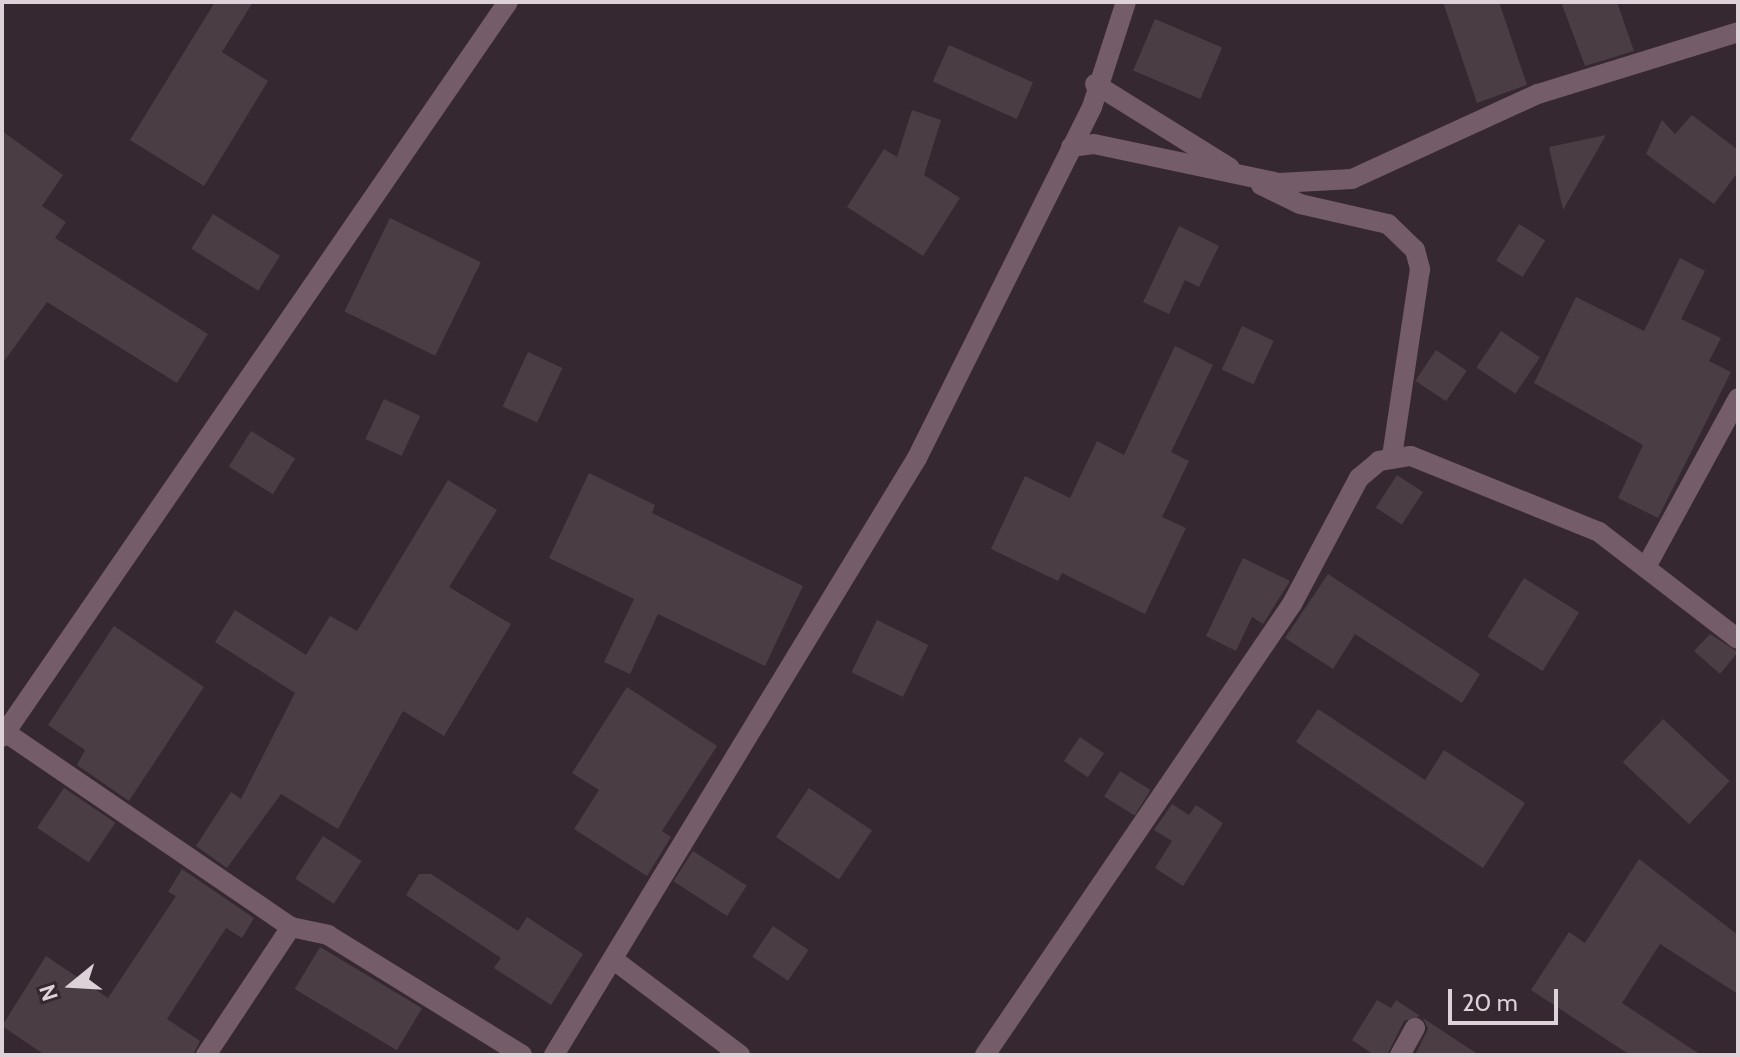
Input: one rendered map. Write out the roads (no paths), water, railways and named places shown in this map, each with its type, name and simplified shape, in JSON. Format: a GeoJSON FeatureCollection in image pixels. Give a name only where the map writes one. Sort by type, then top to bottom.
{"type":"FeatureCollection","features":[{"type":"Feature","properties":{"kind":"street"},"geometry":{"type":"LineString","coordinates":[[508,2],[3,733],[291,927],[328,935],[522,1055]]}},
{"type":"Feature","properties":{"kind":"street"},"geometry":{"type":"LineString","coordinates":[[554,1055],[863,554],[1071,147],[1126,2]]}},
{"type":"Feature","properties":{"kind":"street"},"geometry":{"type":"LineString","coordinates":[[1071,147],[1094,144],[1279,183],[1352,179],[1538,94],[1700,49],[1738,32]]}},
{"type":"Feature","properties":{"kind":"street"},"geometry":{"type":"LineString","coordinates":[[1095,84],[1244,176],[1300,204],[1388,224],[1415,250],[1420,269],[1392,456]]}},
{"type":"Feature","properties":{"kind":"street"},"geometry":{"type":"LineString","coordinates":[[1646,567],[1738,398]]}},
{"type":"Feature","properties":{"kind":"street"},"geometry":{"type":"LineString","coordinates":[[985,1055],[1292,604],[1359,478],[1392,456],[1411,456],[1599,532],[1738,639]]}},
{"type":"Feature","properties":{"kind":"street"},"geometry":{"type":"LineString","coordinates":[[206,1055],[291,927]]}},
{"type":"Feature","properties":{"kind":"street"},"geometry":{"type":"LineString","coordinates":[[614,960],[740,1055]]}},
{"type":"Feature","properties":{"kind":"street"},"geometry":{"type":"LineString","coordinates":[[1400,1055],[1415,1028]]}}]}
